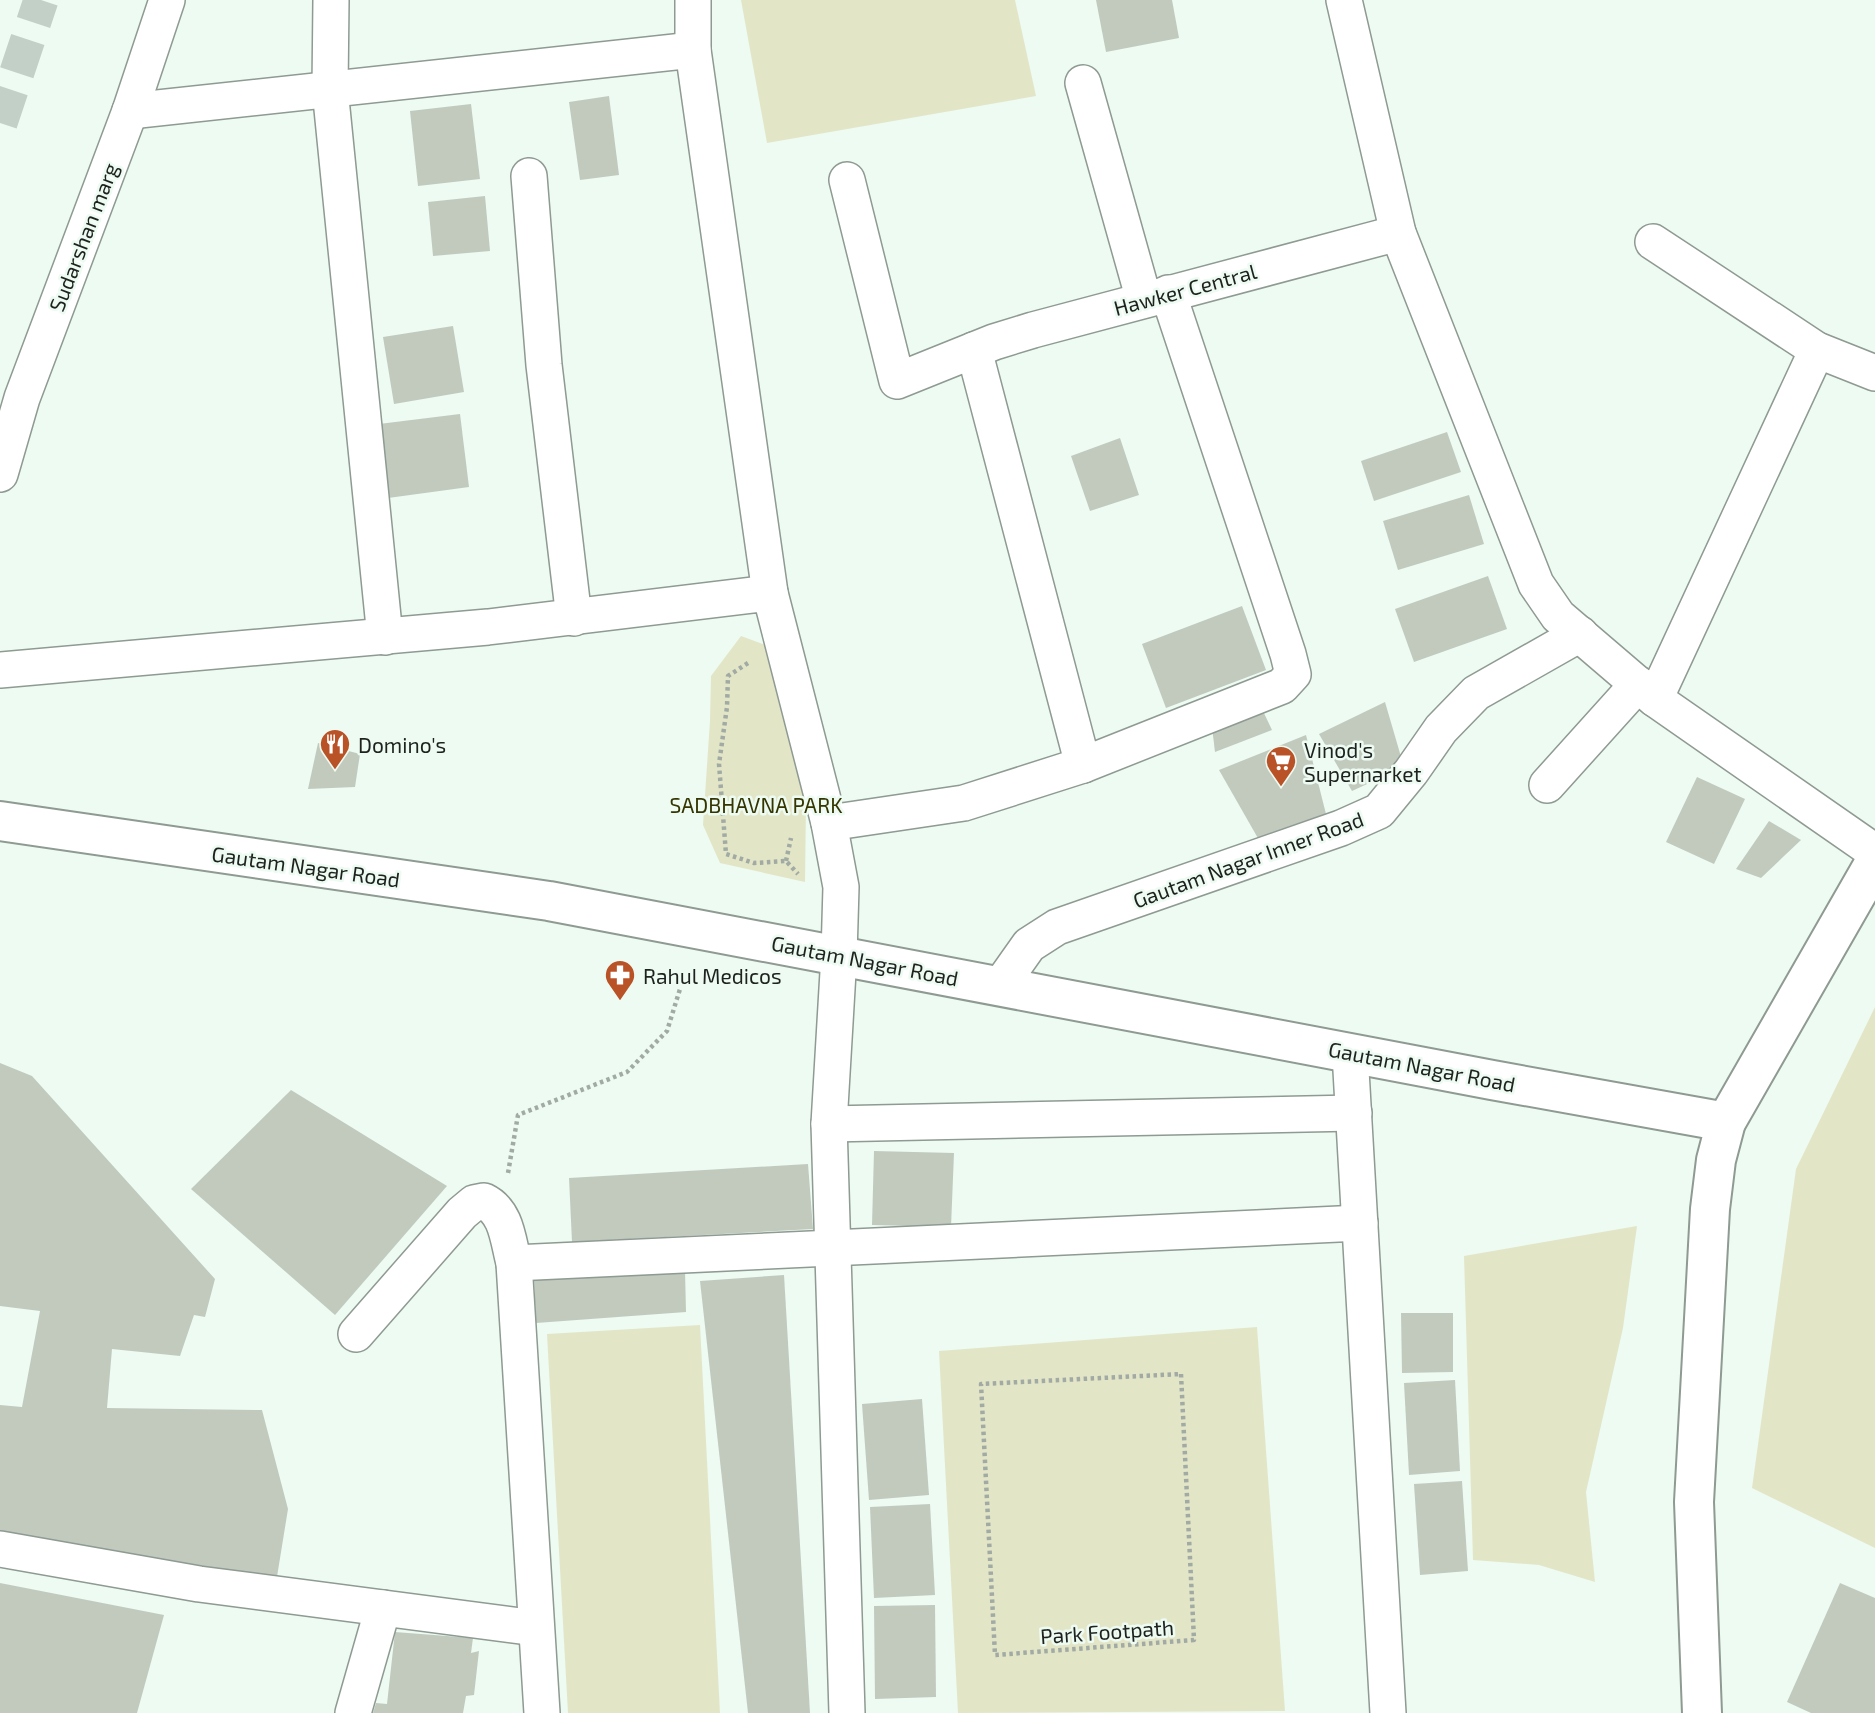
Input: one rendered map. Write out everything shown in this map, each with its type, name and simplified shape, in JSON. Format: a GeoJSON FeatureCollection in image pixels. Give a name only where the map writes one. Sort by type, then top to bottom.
{"type":"FeatureCollection","features":[{"type":"Feature","properties":{"kind":"street","name":"Sudarshan marg"},"geometry":{"type":"LineString","coordinates":[[0,474],[22,398],[130,111],[167,0]]}},
{"type":"Feature","properties":{"kind":"street"},"geometry":{"type":"LineString","coordinates":[[331,0],[330,89],[386,637]]}},
{"type":"Feature","properties":{"kind":"street"},"geometry":{"type":"LineString","coordinates":[[693,0],[693,50],[770,593],[829,823],[841,887],[829,1124],[846,1713]]}},
{"type":"Feature","properties":{"kind":"street"},"geometry":{"type":"LineString","coordinates":[[1344,0],[1398,233],[1536,583],[1558,616],[1646,691],[1875,852]]}},
{"type":"Feature","properties":{"kind":"street"},"geometry":{"type":"LineString","coordinates":[[130,111],[693,50]]}},
{"type":"Feature","properties":{"kind":"street"},"geometry":{"type":"LineString","coordinates":[[829,823],[964,803],[1083,765],[1282,686],[1293,674],[1288,654],[1156,297],[1083,83]]}},
{"type":"Feature","properties":{"kind":"street"},"geometry":{"type":"LineString","coordinates":[[529,176],[544,365],[574,618]]}},
{"type":"Feature","properties":{"kind":"street","name":"Hawker Central"},"geometry":{"type":"LineString","coordinates":[[847,180],[897,381],[1032,330],[1398,233]]}},
{"type":"Feature","properties":{"kind":"street"},"geometry":{"type":"LineString","coordinates":[[1653,242],[1817,350],[1875,373]]}},
{"type":"Feature","properties":{"kind":"street"},"geometry":{"type":"LineString","coordinates":[[974,350],[1083,765]]}},
{"type":"Feature","properties":{"kind":"street"},"geometry":{"type":"LineString","coordinates":[[1547,785],[1646,691],[1817,350]]}},
{"type":"Feature","properties":{"kind":"street"},"geometry":{"type":"LineString","coordinates":[[0,670],[386,637],[574,618],[770,593]]}},
{"type":"Feature","properties":{"kind":"street","name":"Gautam Nagar Inner Road"},"geometry":{"type":"LineString","coordinates":[[1000,986],[1029,945],[1057,927],[1341,828],[1380,811],[1441,729],[1476,693],[1580,634]]}},
{"type":"Feature","properties":{"kind":"street","name":"Gautam Nagar Road"},"geometry":{"type":"LineString","coordinates":[[0,821],[549,901],[1726,1122]]}},
{"type":"Feature","properties":{"kind":"street"},"geometry":{"type":"LineString","coordinates":[[1702,1713],[1694,1502],[1710,1209],[1716,1160],[1726,1122],[1875,862]]}},
{"type":"Feature","properties":{"kind":"street"},"geometry":{"type":"LineString","coordinates":[[1350,1053],[1388,1713]]}},
{"type":"Feature","properties":{"kind":"street"},"geometry":{"type":"LineString","coordinates":[[829,1124],[1354,1113]]}},
{"type":"Feature","properties":{"kind":"street"},"geometry":{"type":"LineString","coordinates":[[356,1334],[468,1208],[474,1203],[484,1201],[494,1206],[501,1215],[514,1263],[542,1713]]}},
{"type":"Feature","properties":{"kind":"street"},"geometry":{"type":"LineString","coordinates":[[514,1263],[1360,1223]]}},
{"type":"Feature","properties":{"kind":"street"},"geometry":{"type":"LineString","coordinates":[[0,1549],[199,1584],[536,1628]]}},
{"type":"Feature","properties":{"kind":"street"},"geometry":{"type":"LineString","coordinates":[[353,1713],[383,1608]]}},
{"type":"Feature","properties":{"kind":"path"},"geometry":{"type":"LineString","coordinates":[[760,663],[747,663],[728,676],[727,707],[719,764],[726,854],[754,863],[786,861]]}},
{"type":"Feature","properties":{"kind":"path"},"geometry":{"type":"LineString","coordinates":[[786,861],[791,836]]}},
{"type":"Feature","properties":{"kind":"path"},"geometry":{"type":"LineString","coordinates":[[786,861],[805,882]]}},
{"type":"Feature","properties":{"kind":"path"},"geometry":{"type":"LineString","coordinates":[[501,1215],[519,1115],[627,1072],[667,1031],[680,989]]}},
{"type":"Feature","properties":{"kind":"path","name":"Park Footpath"},"geometry":{"type":"LineString","coordinates":[[1181,1374],[1194,1640],[995,1655],[981,1384],[1181,1374]]}},
{"type":"Feature","properties":{"kind":"green space"},"geometry":{"type":"Polygon","coordinates":[[[741,0],[1015,0],[1036,96],[767,143],[741,0]]]}},
{"type":"Feature","properties":{"kind":"green space","name":"SADBHAVNA PARK"},"geometry":{"type":"Polygon","coordinates":[[[741,636],[798,657],[806,803],[805,882],[720,863],[703,825],[711,676],[741,636]]]}},
{"type":"Feature","properties":{"kind":"green space"},"geometry":{"type":"Polygon","coordinates":[[[1875,1007],[1875,1548],[1752,1488],[1796,1169],[1875,1007]]]}},
{"type":"Feature","properties":{"kind":"green space"},"geometry":{"type":"Polygon","coordinates":[[[1637,1226],[1623,1328],[1586,1492],[1595,1582],[1539,1565],[1473,1560],[1464,1256],[1637,1226]]]}},
{"type":"Feature","properties":{"kind":"green space"},"geometry":{"type":"Polygon","coordinates":[[[700,1325],[720,1713],[568,1713],[547,1334],[700,1325]]]}},
{"type":"Feature","properties":{"kind":"green space"},"geometry":{"type":"Polygon","coordinates":[[[1257,1327],[1285,1711],[958,1713],[939,1351],[1257,1327]]]}},
{"type":"Feature","properties":{"kind":"building"},"geometry":{"type":"Polygon","coordinates":[[[1096,0],[1172,0],[1179,38],[1106,52],[1096,0]]]}},
{"type":"Feature","properties":{"kind":"building"},"geometry":{"type":"Polygon","coordinates":[[[609,96],[619,175],[580,180],[569,102],[609,96]]]}},
{"type":"Feature","properties":{"kind":"building"},"geometry":{"type":"Polygon","coordinates":[[[471,104],[480,179],[418,186],[410,111],[471,104]]]}},
{"type":"Feature","properties":{"kind":"building"},"geometry":{"type":"Polygon","coordinates":[[[485,196],[490,251],[433,256],[428,202],[485,196]]]}},
{"type":"Feature","properties":{"kind":"building"},"geometry":{"type":"Polygon","coordinates":[[[453,326],[464,392],[394,404],[383,337],[453,326]]]}},
{"type":"Feature","properties":{"kind":"building"},"geometry":{"type":"Polygon","coordinates":[[[460,414],[469,487],[388,498],[379,424],[460,414]]]}},
{"type":"Feature","properties":{"kind":"building"},"geometry":{"type":"Polygon","coordinates":[[[1447,432],[1461,472],[1374,501],[1361,461],[1447,432]]]}},
{"type":"Feature","properties":{"kind":"building"},"geometry":{"type":"Polygon","coordinates":[[[1120,438],[1139,495],[1090,511],[1071,456],[1120,438]]]}},
{"type":"Feature","properties":{"kind":"building"},"geometry":{"type":"Polygon","coordinates":[[[1469,495],[1484,544],[1398,570],[1383,521],[1469,495]]]}},
{"type":"Feature","properties":{"kind":"building"},"geometry":{"type":"Polygon","coordinates":[[[1488,576],[1507,629],[1414,662],[1395,609],[1488,576]]]}},
{"type":"Feature","properties":{"kind":"building"},"geometry":{"type":"Polygon","coordinates":[[[1242,606],[1266,670],[1166,708],[1142,644],[1242,606]]]}},
{"type":"Feature","properties":{"kind":"building"},"geometry":{"type":"Polygon","coordinates":[[[1385,702],[1404,767],[1352,791],[1319,734],[1385,702]]]}},
{"type":"Feature","properties":{"kind":"building"},"geometry":{"type":"Polygon","coordinates":[[[1262,709],[1272,730],[1215,752],[1212,727],[1262,709]]]}},
{"type":"Feature","properties":{"kind":"building"},"geometry":{"type":"Polygon","coordinates":[[[1306,735],[1327,818],[1259,840],[1219,770],[1306,735]]]}},
{"type":"Feature","properties":{"kind":"building","name":"Domino's"},"geometry":{"type":"Polygon","coordinates":[[[318,743],[360,754],[355,787],[308,789],[318,743]]]}},
{"type":"Feature","properties":{"kind":"building"},"geometry":{"type":"Polygon","coordinates":[[[1697,777],[1745,799],[1714,864],[1666,842],[1697,777]]]}},
{"type":"Feature","properties":{"kind":"building"},"geometry":{"type":"Polygon","coordinates":[[[1769,821],[1801,840],[1761,878],[1736,869],[1769,821]]]}},
{"type":"Feature","properties":{"kind":"building"},"geometry":{"type":"Polygon","coordinates":[[[0,1063],[32,1076],[215,1279],[205,1317],[194,1315],[180,1356],[112,1349],[107,1408],[262,1410],[288,1509],[275,1589],[0,1537],[0,1405],[22,1407],[40,1311],[0,1306],[0,1063]]]}},
{"type":"Feature","properties":{"kind":"building"},"geometry":{"type":"Polygon","coordinates":[[[291,1090],[447,1186],[335,1315],[191,1189],[291,1090]]]}},
{"type":"Feature","properties":{"kind":"building"},"geometry":{"type":"Polygon","coordinates":[[[874,1151],[954,1153],[951,1227],[872,1225],[874,1151]]]}},
{"type":"Feature","properties":{"kind":"building"},"geometry":{"type":"Polygon","coordinates":[[[808,1164],[813,1229],[572,1242],[569,1178],[808,1164]]]}},
{"type":"Feature","properties":{"kind":"building"},"geometry":{"type":"Polygon","coordinates":[[[685,1271],[686,1312],[536,1323],[534,1278],[685,1271]]]}},
{"type":"Feature","properties":{"kind":"building"},"geometry":{"type":"Polygon","coordinates":[[[784,1275],[810,1713],[748,1713],[700,1281],[784,1275]]]}},
{"type":"Feature","properties":{"kind":"building"},"geometry":{"type":"Polygon","coordinates":[[[1401,1313],[1453,1313],[1453,1372],[1402,1373],[1401,1313]]]}},
{"type":"Feature","properties":{"kind":"building"},"geometry":{"type":"Polygon","coordinates":[[[1455,1380],[1460,1471],[1409,1475],[1404,1383],[1455,1380]]]}},
{"type":"Feature","properties":{"kind":"building"},"geometry":{"type":"Polygon","coordinates":[[[922,1399],[929,1495],[869,1500],[862,1404],[922,1399]]]}},
{"type":"Feature","properties":{"kind":"building"},"geometry":{"type":"Polygon","coordinates":[[[1462,1481],[1468,1571],[1420,1575],[1414,1484],[1462,1481]]]}},
{"type":"Feature","properties":{"kind":"building"},"geometry":{"type":"Polygon","coordinates":[[[930,1504],[935,1595],[874,1598],[870,1507],[930,1504]]]}},
{"type":"Feature","properties":{"kind":"building"},"geometry":{"type":"Polygon","coordinates":[[[0,1583],[164,1615],[137,1713],[0,1713],[0,1583]]]}},
{"type":"Feature","properties":{"kind":"building"},"geometry":{"type":"Polygon","coordinates":[[[1840,1583],[1875,1598],[1875,1713],[1811,1713],[1787,1702],[1840,1583]]]}},
{"type":"Feature","properties":{"kind":"building"},"geometry":{"type":"Polygon","coordinates":[[[935,1605],[936,1697],[875,1699],[874,1606],[935,1605]]]}},
{"type":"Feature","properties":{"kind":"building"},"geometry":{"type":"Polygon","coordinates":[[[395,1632],[473,1638],[471,1653],[479,1651],[474,1695],[466,1696],[463,1713],[373,1713],[376,1703],[387,1704],[395,1632]]]}},
{"type":"Feature","properties":{"kind":"tunnel"},"geometry":{"type":"LineString","coordinates":[[0,123],[41,0]]}},
{"type":"Feature","properties":{"kind":"place","name":"Domino's"},"geometry":{"type":"Point","coordinates":[335,771]}},
{"type":"Feature","properties":{"kind":"place","name":"Vinod's Supernarket"},"geometry":{"type":"Point","coordinates":[1281,788]}},
{"type":"Feature","properties":{"kind":"place","name":"Rahul Medicos"},"geometry":{"type":"Point","coordinates":[620,1002]}}]}
